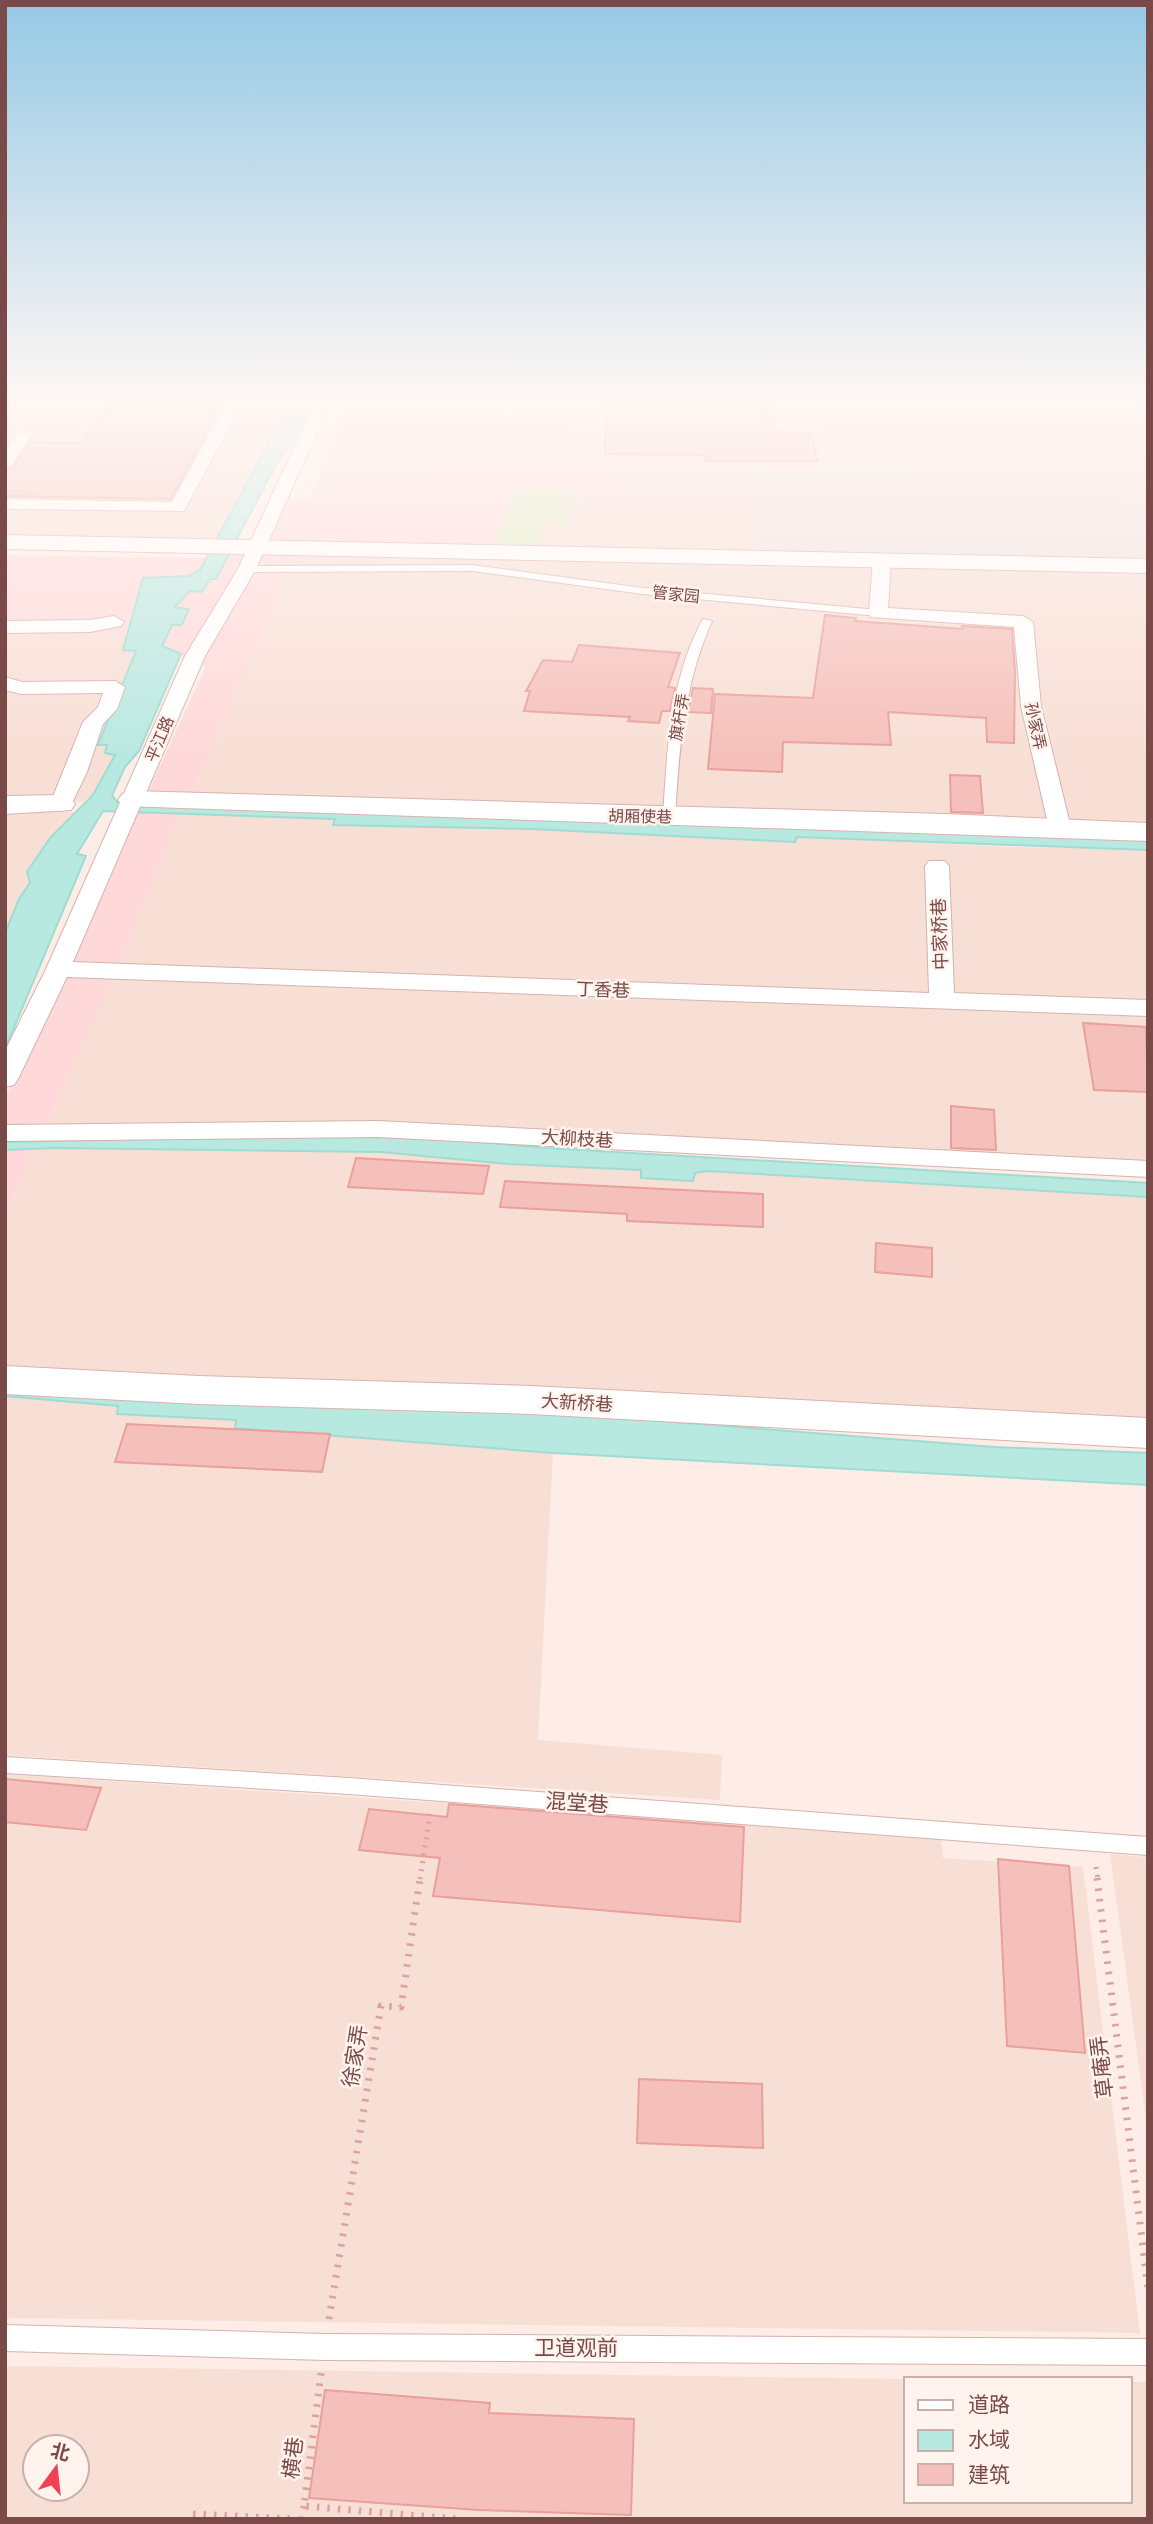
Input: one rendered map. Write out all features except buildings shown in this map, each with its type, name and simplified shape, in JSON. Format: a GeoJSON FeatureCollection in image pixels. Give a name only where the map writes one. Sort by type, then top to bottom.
{"type":"FeatureCollection","features":[{"type":"Feature","properties":{"kind":"street","name":"平江路"},"geometry":{"type":"LineString","coordinates":[[5,1079],[58,969],[195,656],[266,522]]}},
{"type":"Feature","properties":{"kind":"street"},"geometry":{"type":"LineString","coordinates":[[5,542],[212,547],[250,555],[881,560],[1148,566]]}},
{"type":"Feature","properties":{"kind":"street"},"geometry":{"type":"LineString","coordinates":[[878,613],[881,560]]}},
{"type":"Feature","properties":{"kind":"street","name":"管家园"},"geometry":{"type":"LineString","coordinates":[[878,613],[1023,622]]}},
{"type":"Feature","properties":{"kind":"street"},"geometry":{"type":"LineString","coordinates":[[5,627],[90,626],[114,622]]}},
{"type":"Feature","properties":{"kind":"street","name":"孙家弄"},"geometry":{"type":"LineString","coordinates":[[1023,622],[1031,706],[1060,828]]}},
{"type":"Feature","properties":{"kind":"street"},"geometry":{"type":"LineString","coordinates":[[5,683],[21,688],[115,687],[107,709],[93,722],[76,772],[61,804],[5,804]]}},
{"type":"Feature","properties":{"kind":"street","name":"胡厢使巷"},"geometry":{"type":"LineString","coordinates":[[131,804],[1148,832]]}},
{"type":"Feature","properties":{"kind":"street","name":"中家桥巷"},"geometry":{"type":"LineString","coordinates":[[937,866],[942,1001]]}},
{"type":"Feature","properties":{"kind":"street","name":"丁香巷"},"geometry":{"type":"LineString","coordinates":[[58,969],[636,992],[921,998],[1148,1008]]}},
{"type":"Feature","properties":{"kind":"street","name":"大柳枝巷"},"geometry":{"type":"LineString","coordinates":[[5,1133],[378,1129],[1148,1169]]}},
{"type":"Feature","properties":{"kind":"street","name":"大新桥巷"},"geometry":{"type":"LineString","coordinates":[[5,1380],[199,1390],[531,1400],[1148,1433]]}},
{"type":"Feature","properties":{"kind":"lane","name":"管家园"},"geometry":{"type":"LineString","coordinates":[[250,555],[472,568],[643,591],[878,613]]}},
{"type":"Feature","properties":{"kind":"lane","name":"旗杆弄"},"geometry":{"type":"LineString","coordinates":[[669,817],[675,723],[694,646],[707,621]]}},
{"type":"Feature","properties":{"kind":"lane","name":"混堂巷"},"geometry":{"type":"LineString","coordinates":[[5,1765],[433,1793],[1148,1846]]}},
{"type":"Feature","properties":{"kind":"lane","name":"卫道观前"},"geometry":{"type":"LineString","coordinates":[[5,2338],[325,2347],[1148,2352]]}},
{"type":"Feature","properties":{"kind":"path","name":"徐家弄"},"geometry":{"type":"LineString","coordinates":[[325,2347],[381,2006],[401,2007],[433,1793]]}},
{"type":"Feature","properties":{"kind":"path","name":"草庵弄"},"geometry":{"type":"LineString","coordinates":[[1093,1842],[1148,2288]]}},
{"type":"Feature","properties":{"kind":"path","name":"横巷"},"geometry":{"type":"LineString","coordinates":[[325,2347],[304,2506],[456,2519]]}},
{"type":"Feature","properties":{"kind":"path"},"geometry":{"type":"LineString","coordinates":[[302,2519],[304,2506]]}},
{"type":"Feature","properties":{"kind":"path"},"geometry":{"type":"LineString","coordinates":[[193,2514],[292,2519]]}},
{"type":"Feature","properties":{"kind":"shaded area"},"geometry":{"type":"Polygon","coordinates":[[[5,522],[226,522],[217,539],[5,535],[5,522]]]}},
{"type":"Feature","properties":{"kind":"shaded area"},"geometry":{"type":"Polygon","coordinates":[[[276,522],[502,522],[493,546],[291,543],[275,540],[271,535],[276,522]]]}},
{"type":"Feature","properties":{"kind":"shaded area"},"geometry":{"type":"Polygon","coordinates":[[[568,522],[757,522],[760,551],[537,547],[547,523],[567,524],[568,522]]]}},
{"type":"Feature","properties":{"kind":"shaded area"},"geometry":{"type":"Polygon","coordinates":[[[757,522],[1148,522],[1148,558],[760,551],[757,522]]]}},
{"type":"Feature","properties":{"kind":"shaded area"},"geometry":{"type":"Polygon","coordinates":[[[230,552],[295,554],[190,800],[181,813],[120,965],[33,1149],[5,1215],[5,1099],[206,667],[162,647],[172,625],[189,610],[175,607],[190,591],[203,592],[210,579],[216,579],[230,552]]]}},
{"type":"Feature","properties":{"kind":"shaded area"},"geometry":{"type":"Polygon","coordinates":[[[295,554],[1148,571],[1148,833],[190,800],[295,554]]]}},
{"type":"Feature","properties":{"kind":"shaded area"},"geometry":{"type":"Polygon","coordinates":[[[5,555],[207,558],[200,570],[188,576],[143,578],[128,631],[5,631],[5,555]]]}},
{"type":"Feature","properties":{"kind":"shaded area"},"geometry":{"type":"Polygon","coordinates":[[[5,631],[128,631],[123,650],[136,650],[98,744],[107,745],[115,754],[93,795],[83,802],[5,802],[5,631]]]}},
{"type":"Feature","properties":{"kind":"shaded area"},"geometry":{"type":"Polygon","coordinates":[[[5,811],[74,812],[50,838],[28,872],[30,883],[19,899],[5,933],[5,811]]]}},
{"type":"Feature","properties":{"kind":"shaded area"},"geometry":{"type":"Polygon","coordinates":[[[181,813],[335,819],[334,825],[532,829],[795,842],[796,837],[1008,847],[1147,849],[1148,1004],[120,965],[181,813]]]}},
{"type":"Feature","properties":{"kind":"shaded area"},"geometry":{"type":"Polygon","coordinates":[[[114,976],[1148,1009],[1148,1166],[46,1126],[114,976]]]}},
{"type":"Feature","properties":{"kind":"shaded area"},"geometry":{"type":"Polygon","coordinates":[[[33,1148],[381,1152],[508,1164],[642,1170],[641,1177],[693,1181],[695,1173],[707,1171],[1148,1197],[1148,1431],[5,1376],[5,1215],[33,1148]]]}},
{"type":"Feature","properties":{"kind":"shaded area"},"geometry":{"type":"Polygon","coordinates":[[[5,1396],[119,1406],[117,1414],[237,1420],[236,1428],[553,1453],[538,1740],[722,1755],[720,1800],[5,1755],[5,1396]]]}},
{"type":"Feature","properties":{"kind":"shaded area"},"geometry":{"type":"Polygon","coordinates":[[[5,1774],[941,1836],[943,1858],[1083,1867],[1140,2333],[5,2318],[5,1774]]]}},
{"type":"Feature","properties":{"kind":"shaded area"},"geometry":{"type":"Polygon","coordinates":[[[1110,1854],[1148,1857],[1148,2134],[1110,1854]]]}},
{"type":"Feature","properties":{"kind":"shaded area"},"geometry":{"type":"Polygon","coordinates":[[[5,2366],[904,2379],[904,2503],[1132,2503],[1132,2382],[1148,2382],[1148,2519],[5,2519],[5,2366]]]}},
{"type":"Feature","properties":{"kind":"green space"},"geometry":{"type":"Polygon","coordinates":[[[502,522],[568,522],[567,524],[547,523],[537,547],[493,546],[502,522]]]}},
{"type":"Feature","properties":{"kind":"water"},"geometry":{"type":"Polygon","coordinates":[[[226,522],[246,522],[216,579],[210,579],[202,592],[190,591],[175,607],[189,609],[182,625],[172,625],[162,646],[181,654],[139,751],[125,767],[112,795],[117,802],[1148,839],[1148,850],[797,837],[795,842],[532,829],[333,825],[335,819],[103,811],[77,854],[86,856],[5,1049],[5,933],[19,899],[30,883],[27,872],[50,838],[93,795],[115,755],[105,753],[107,745],[98,745],[136,651],[123,650],[143,578],[188,576],[200,570],[226,522]]]}},
{"type":"Feature","properties":{"kind":"water"},"geometry":{"type":"Polygon","coordinates":[[[296,1136],[419,1137],[547,1148],[1148,1183],[1148,1197],[707,1171],[695,1173],[693,1181],[641,1178],[641,1170],[508,1164],[381,1152],[55,1148],[5,1150],[5,1142],[296,1136]]]}},
{"type":"Feature","properties":{"kind":"water"},"geometry":{"type":"Polygon","coordinates":[[[5,1386],[635,1419],[994,1447],[1148,1453],[1148,1485],[553,1453],[235,1428],[236,1420],[117,1414],[118,1406],[5,1396],[5,1386]]]}}]}
